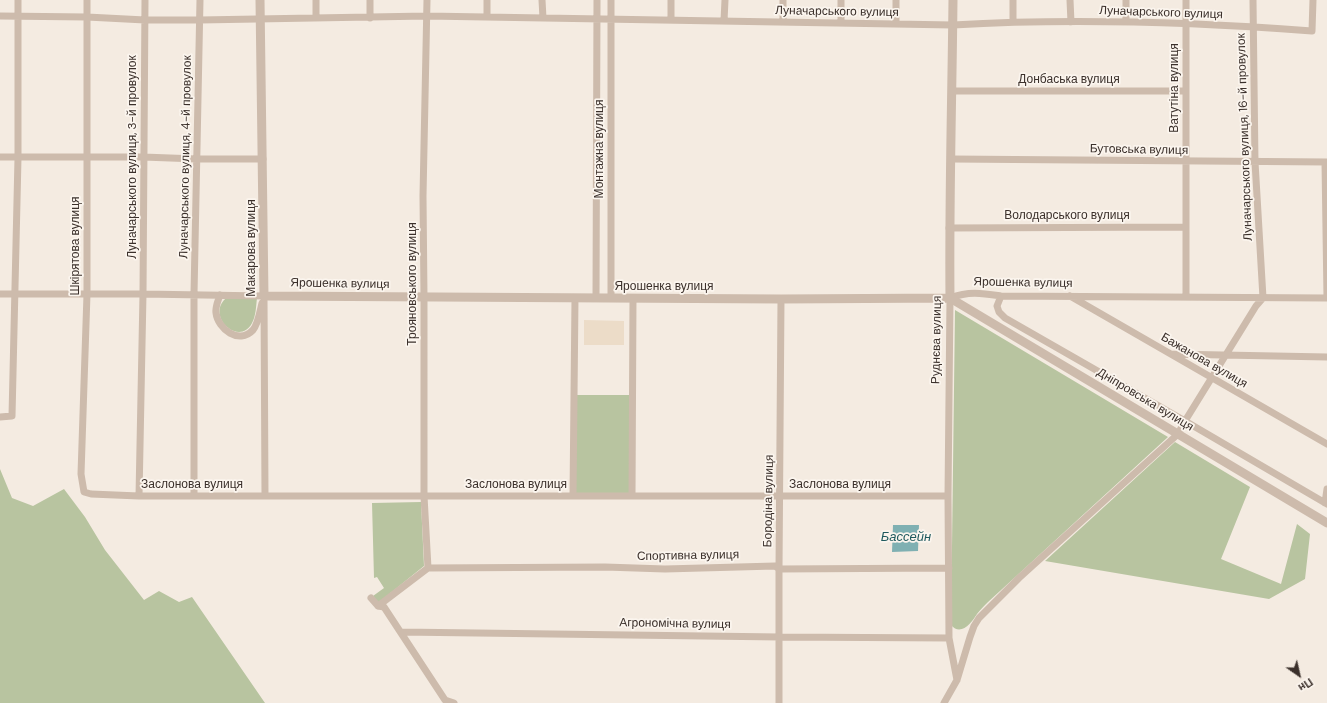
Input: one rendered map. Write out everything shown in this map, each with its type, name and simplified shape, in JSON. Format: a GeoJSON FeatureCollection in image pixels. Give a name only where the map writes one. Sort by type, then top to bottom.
{"type":"FeatureCollection","features":[{"type":"Feature","properties":{"kind":"street"},"geometry":{"type":"LineString","coordinates":[[0,417],[12,416],[18,158],[18,0]]}},
{"type":"Feature","properties":{"kind":"street","name":"Шкірятова вулиця"},"geometry":{"type":"LineString","coordinates":[[84,492],[81,474],[87,294],[87,0]]}},
{"type":"Feature","properties":{"kind":"street","name":"Луначарського вулиця, 3-й провулок"},"geometry":{"type":"LineString","coordinates":[[139,496],[143,294],[145,0]]}},
{"type":"Feature","properties":{"kind":"street","name":"Луначарського вулиця, 4-й провулок"},"geometry":{"type":"LineString","coordinates":[[194,496],[194,294],[200,0]]}},
{"type":"Feature","properties":{"kind":"street","name":"Макарова вулиця"},"geometry":{"type":"LineString","coordinates":[[260,0],[263,159],[265,496]]}},
{"type":"Feature","properties":{"kind":"street"},"geometry":{"type":"LineString","coordinates":[[316,0],[316,18]]}},
{"type":"Feature","properties":{"kind":"street"},"geometry":{"type":"LineString","coordinates":[[370,0],[370,18]]}},
{"type":"Feature","properties":{"kind":"street","name":"Трояновського вулиця"},"geometry":{"type":"LineString","coordinates":[[427,0],[423,196],[424,496],[428,568]]}},
{"type":"Feature","properties":{"kind":"street"},"geometry":{"type":"LineString","coordinates":[[487,0],[487,17]]}},
{"type":"Feature","properties":{"kind":"street"},"geometry":{"type":"LineString","coordinates":[[542,0],[543,18]]}},
{"type":"Feature","properties":{"kind":"street","name":"Монтажна вулиця"},"geometry":{"type":"LineString","coordinates":[[596,298],[594,47],[597,0]]}},
{"type":"Feature","properties":{"kind":"street","name":"Монтажна вулиця"},"geometry":{"type":"LineString","coordinates":[[611,0],[611,298]]}},
{"type":"Feature","properties":{"kind":"street"},"geometry":{"type":"LineString","coordinates":[[671,0],[671,20]]}},
{"type":"Feature","properties":{"kind":"street"},"geometry":{"type":"LineString","coordinates":[[724,0],[724,21]]}},
{"type":"Feature","properties":{"kind":"street"},"geometry":{"type":"LineString","coordinates":[[782,22],[783,0]]}},
{"type":"Feature","properties":{"kind":"street"},"geometry":{"type":"LineString","coordinates":[[841,0],[841,23]]}},
{"type":"Feature","properties":{"kind":"street"},"geometry":{"type":"LineString","coordinates":[[896,0],[896,24]]}},
{"type":"Feature","properties":{"kind":"street","name":"Руднєва вулиця"},"geometry":{"type":"LineString","coordinates":[[953,0],[952,159],[949,228],[950,298],[948,568],[949,638],[957,680]]}},
{"type":"Feature","properties":{"kind":"street"},"geometry":{"type":"LineString","coordinates":[[1013,0],[1013,22]]}},
{"type":"Feature","properties":{"kind":"street"},"geometry":{"type":"LineString","coordinates":[[1070,0],[1071,22]]}},
{"type":"Feature","properties":{"kind":"street"},"geometry":{"type":"LineString","coordinates":[[1126,0],[1126,22]]}},
{"type":"Feature","properties":{"kind":"street","name":"Ватутіна вулиця"},"geometry":{"type":"LineString","coordinates":[[1186,0],[1186,297]]}},
{"type":"Feature","properties":{"kind":"street","name":"Луначарського вулиця, 16-й провулок"},"geometry":{"type":"LineString","coordinates":[[1253,0],[1255,162],[1263,298]]}},
{"type":"Feature","properties":{"kind":"street","name":"Луначарського вулиця"},"geometry":{"type":"LineString","coordinates":[[0,16],[87,17],[145,20],[427,16],[953,25],[1013,22],[1126,22],[1253,26],[1312,31],[1313,0]]}},
{"type":"Feature","properties":{"kind":"street","name":"Донбаська вулиця"},"geometry":{"type":"LineString","coordinates":[[952,91],[1186,91]]}},
{"type":"Feature","properties":{"kind":"street"},"geometry":{"type":"LineString","coordinates":[[0,157],[263,159]]}},
{"type":"Feature","properties":{"kind":"street","name":"Бутовська вулиця"},"geometry":{"type":"LineString","coordinates":[[952,159],[1326,162]]}},
{"type":"Feature","properties":{"kind":"street"},"geometry":{"type":"LineString","coordinates":[[1326,162],[1327,298]]}},
{"type":"Feature","properties":{"kind":"street","name":"Володарського вулиця"},"geometry":{"type":"LineString","coordinates":[[949,228],[1186,227]]}},
{"type":"Feature","properties":{"kind":"street","name":"Ярошенка вулиця"},"geometry":{"type":"LineString","coordinates":[[0,294],[194,294],[424,298],[781,299],[950,298],[965,293],[977,293],[1001,296],[1327,298]]}},
{"type":"Feature","properties":{"kind":"street"},"geometry":{"type":"LineString","coordinates":[[220,295],[216,309],[219,322],[227,332],[238,336],[244,335],[254,329],[264,296]]}},
{"type":"Feature","properties":{"kind":"street","name":"Дніпровська вулиця"},"geometry":{"type":"LineString","coordinates":[[1001,296],[997,306],[999,312],[1005,318],[1185,420],[1326,503]]}},
{"type":"Feature","properties":{"kind":"street","name":"Бажанова вулиця"},"geometry":{"type":"LineString","coordinates":[[1069,296],[1327,444]]}},
{"type":"Feature","properties":{"kind":"street"},"geometry":{"type":"LineString","coordinates":[[573,496],[575,298]]}},
{"type":"Feature","properties":{"kind":"street"},"geometry":{"type":"LineString","coordinates":[[632,496],[633,298]]}},
{"type":"Feature","properties":{"kind":"street","name":"Дніпровська вулиця"},"geometry":{"type":"LineString","coordinates":[[950,298],[1327,523]]}},
{"type":"Feature","properties":{"kind":"street"},"geometry":{"type":"LineString","coordinates":[[944,703],[957,680],[974,626],[984,612],[1019,578],[1178,434],[1185,420],[1256,306],[1263,298]]}},
{"type":"Feature","properties":{"kind":"street","name":"Бородіна вулиця"},"geometry":{"type":"LineString","coordinates":[[780,703],[779,569],[781,299]]}},
{"type":"Feature","properties":{"kind":"street"},"geometry":{"type":"LineString","coordinates":[[1170,354],[1327,357]]}},
{"type":"Feature","properties":{"kind":"street"},"geometry":{"type":"LineString","coordinates":[[1326,503],[1327,489]]}},
{"type":"Feature","properties":{"kind":"street","name":"Заслонова вулиця"},"geometry":{"type":"LineString","coordinates":[[84,492],[91,494],[139,496],[948,496]]}},
{"type":"Feature","properties":{"kind":"street","name":"Спортивна вулиця"},"geometry":{"type":"LineString","coordinates":[[428,568],[605,567],[665,569],[775,566],[779,569],[948,568]]}},
{"type":"Feature","properties":{"kind":"street"},"geometry":{"type":"LineString","coordinates":[[378,606],[428,568]]}},
{"type":"Feature","properties":{"kind":"street"},"geometry":{"type":"LineString","coordinates":[[371,598],[378,606],[384,607],[445,700],[454,703]]}},
{"type":"Feature","properties":{"kind":"street","name":"Агрономічна вулиця"},"geometry":{"type":"LineString","coordinates":[[401,632],[949,638]]}},
{"type":"Feature","properties":{"kind":"green space"},"geometry":{"type":"Polygon","coordinates":[[[226,298],[257,298],[256,311],[252,323],[247,330],[240,332],[233,331],[222,321],[220,313],[221,306],[226,298]]]}},
{"type":"Feature","properties":{"kind":"green space"},"geometry":{"type":"Polygon","coordinates":[[[955,310],[1168,437],[988,602],[972,621],[962,629],[955,628],[951,625],[955,310]]]}},
{"type":"Feature","properties":{"kind":"green space"},"geometry":{"type":"Polygon","coordinates":[[[574,395],[632,395],[632,496],[573,496],[574,395]]]}},
{"type":"Feature","properties":{"kind":"green space"},"geometry":{"type":"Polygon","coordinates":[[[1175,442],[1250,487],[1221,559],[1281,584],[1297,524],[1310,534],[1305,579],[1269,599],[1045,561],[1175,442]]]}},
{"type":"Feature","properties":{"kind":"green space"},"geometry":{"type":"Polygon","coordinates":[[[0,469],[12,498],[33,506],[64,489],[85,517],[105,550],[144,600],[159,591],[179,602],[192,597],[265,703],[0,703],[0,469]]]}},
{"type":"Feature","properties":{"kind":"green space"},"geometry":{"type":"Polygon","coordinates":[[[421,502],[424,566],[378,603],[373,596],[384,588],[377,577],[374,578],[372,503],[421,502]]]}},
{"type":"Feature","properties":{"kind":"shaded area"},"geometry":{"type":"Polygon","coordinates":[[[584,320],[624,321],[624,345],[584,345],[584,320]]]}},
{"type":"Feature","properties":{"kind":"water","name":"Бассейн"},"geometry":{"type":"Polygon","coordinates":[[[893,525],[919,525],[918,551],[892,552],[893,525]]]}}]}
